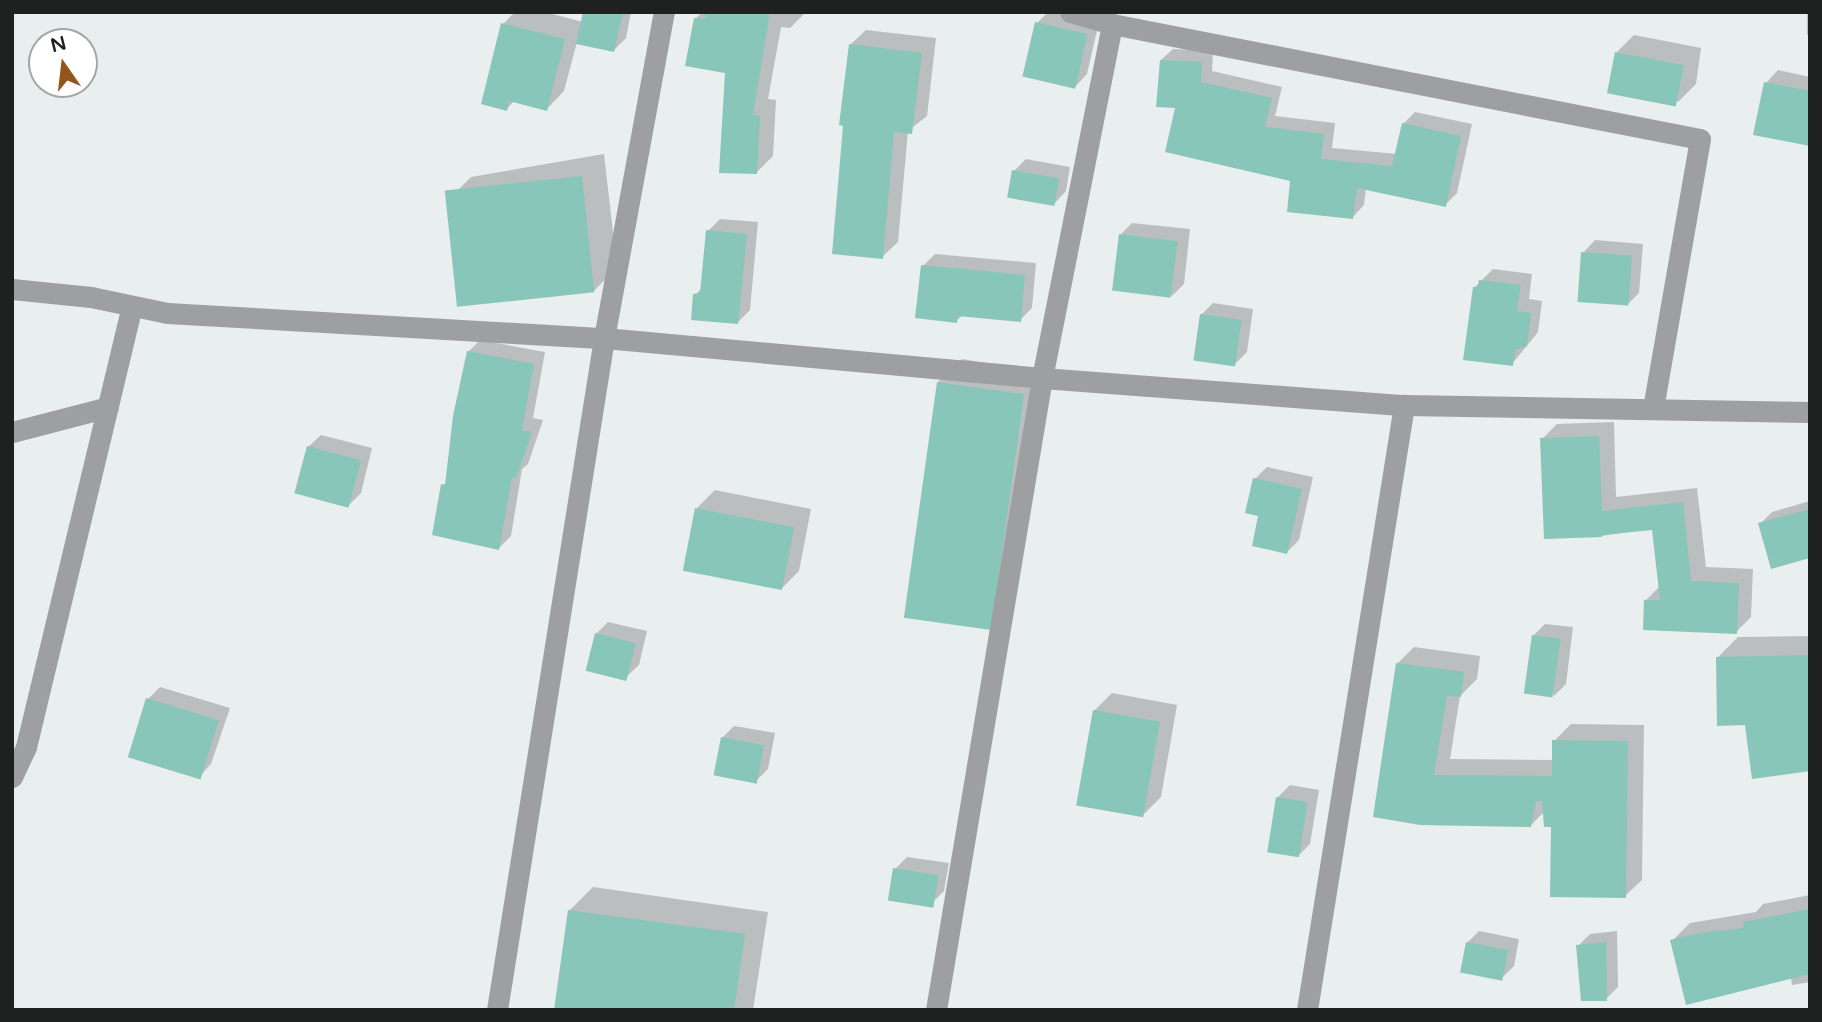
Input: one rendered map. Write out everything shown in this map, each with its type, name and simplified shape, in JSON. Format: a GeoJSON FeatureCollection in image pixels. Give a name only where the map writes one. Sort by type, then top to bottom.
{"type":"FeatureCollection","features":[{"type":"Feature","properties":{"kind":"street"},"geometry":{"type":"LineString","coordinates":[[496,1010],[604,338],[664,12]]}},
{"type":"Feature","properties":{"kind":"street"},"geometry":{"type":"LineString","coordinates":[[1070,12],[1112,23],[1700,139],[1653,408]]}},
{"type":"Feature","properties":{"kind":"street"},"geometry":{"type":"LineString","coordinates":[[936,1010],[1042,378],[1112,23]]}},
{"type":"Feature","properties":{"kind":"street"},"geometry":{"type":"LineString","coordinates":[[12,289],[91,297],[132,307],[205,316],[604,338],[1042,378],[1404,405],[1810,412]]}},
{"type":"Feature","properties":{"kind":"street"},"geometry":{"type":"LineString","coordinates":[[12,777],[132,307]]}},
{"type":"Feature","properties":{"kind":"street"},"geometry":{"type":"LineString","coordinates":[[1307,1010],[1404,405]]}},
{"type":"Feature","properties":{"kind":"street"},"geometry":{"type":"LineString","coordinates":[[12,432],[108,407]]}},
{"type":"Feature","properties":{"kind":"building"},"geometry":{"type":"Polygon","coordinates":[[[583,12],[623,12],[614,52],[576,44],[583,12]]]}},
{"type":"Feature","properties":{"kind":"building"},"geometry":{"type":"Polygon","coordinates":[[[706,12],[770,12],[753,115],[760,116],[757,174],[719,173],[725,73],[685,66],[694,18],[705,19],[706,12]]]}},
{"type":"Feature","properties":{"kind":"building"},"geometry":{"type":"Polygon","coordinates":[[[1035,22],[1088,34],[1075,89],[1022,77],[1035,22]]]}},
{"type":"Feature","properties":{"kind":"building"},"geometry":{"type":"Polygon","coordinates":[[[501,23],[565,39],[547,111],[509,101],[507,111],[481,104],[501,23]]]}},
{"type":"Feature","properties":{"kind":"building"},"geometry":{"type":"Polygon","coordinates":[[[849,44],[922,53],[912,134],[894,132],[883,259],[832,254],[843,126],[839,125],[849,44]]]}},
{"type":"Feature","properties":{"kind":"building"},"geometry":{"type":"Polygon","coordinates":[[[1615,52],[1684,65],[1676,107],[1607,93],[1615,52]]]}},
{"type":"Feature","properties":{"kind":"building"},"geometry":{"type":"Polygon","coordinates":[[[1160,60],[1202,62],[1201,82],[1272,98],[1265,127],[1324,134],[1321,159],[1392,166],[1402,123],[1461,136],[1446,207],[1357,188],[1353,219],[1287,212],[1290,181],[1165,152],[1175,108],[1156,107],[1160,60]]]}},
{"type":"Feature","properties":{"kind":"building"},"geometry":{"type":"Polygon","coordinates":[[[1764,82],[1810,91],[1810,146],[1753,135],[1764,82]]]}},
{"type":"Feature","properties":{"kind":"building"},"geometry":{"type":"Polygon","coordinates":[[[1012,170],[1059,178],[1054,206],[1007,198],[1012,170]]]}},
{"type":"Feature","properties":{"kind":"building"},"geometry":{"type":"Polygon","coordinates":[[[582,176],[594,292],[457,307],[445,190],[582,176]]]}},
{"type":"Feature","properties":{"kind":"building"},"geometry":{"type":"Polygon","coordinates":[[[706,230],[747,234],[738,324],[691,320],[693,294],[700,293],[706,230]]]}},
{"type":"Feature","properties":{"kind":"building"},"geometry":{"type":"Polygon","coordinates":[[[1119,234],[1178,241],[1171,298],[1112,291],[1119,234]]]}},
{"type":"Feature","properties":{"kind":"building"},"geometry":{"type":"Polygon","coordinates":[[[1581,252],[1632,256],[1628,305],[1578,302],[1581,252]]]}},
{"type":"Feature","properties":{"kind":"building"},"geometry":{"type":"Polygon","coordinates":[[[921,265],[1025,275],[1021,322],[958,316],[957,323],[915,318],[921,265]]]}},
{"type":"Feature","properties":{"kind":"building"},"geometry":{"type":"Polygon","coordinates":[[[1479,280],[1521,285],[1517,311],[1531,313],[1527,346],[1515,350],[1513,366],[1463,360],[1473,287],[1478,287],[1479,280]]]}},
{"type":"Feature","properties":{"kind":"building"},"geometry":{"type":"Polygon","coordinates":[[[1200,314],[1242,320],[1235,366],[1193,361],[1200,314]]]}},
{"type":"Feature","properties":{"kind":"building"},"geometry":{"type":"Polygon","coordinates":[[[467,351],[534,364],[522,430],[532,432],[516,478],[512,477],[499,550],[432,535],[441,484],[445,485],[453,416],[467,351]]]}},
{"type":"Feature","properties":{"kind":"building"},"geometry":{"type":"Polygon","coordinates":[[[937,382],[1024,394],[991,630],[904,618],[937,382]]]}},
{"type":"Feature","properties":{"kind":"building"},"geometry":{"type":"Polygon","coordinates":[[[1599,436],[1602,511],[1683,502],[1691,581],[1739,583],[1737,634],[1643,630],[1644,600],[1660,600],[1652,530],[1602,537],[1544,539],[1540,438],[1599,436]]]}},
{"type":"Feature","properties":{"kind":"building"},"geometry":{"type":"Polygon","coordinates":[[[307,446],[361,460],[348,508],[294,493],[307,446]]]}},
{"type":"Feature","properties":{"kind":"building"},"geometry":{"type":"Polygon","coordinates":[[[1253,478],[1302,489],[1287,554],[1252,546],[1258,516],[1245,513],[1253,478]]]}},
{"type":"Feature","properties":{"kind":"building"},"geometry":{"type":"Polygon","coordinates":[[[695,508],[794,527],[782,590],[683,571],[695,508]]]}},
{"type":"Feature","properties":{"kind":"building"},"geometry":{"type":"Polygon","coordinates":[[[1810,509],[1810,558],[1771,569],[1758,523],[1810,509]]]}},
{"type":"Feature","properties":{"kind":"building"},"geometry":{"type":"Polygon","coordinates":[[[595,633],[636,643],[626,681],[586,671],[595,633]]]}},
{"type":"Feature","properties":{"kind":"building"},"geometry":{"type":"Polygon","coordinates":[[[1532,635],[1561,639],[1553,697],[1524,693],[1532,635]]]}},
{"type":"Feature","properties":{"kind":"building"},"geometry":{"type":"Polygon","coordinates":[[[1810,655],[1810,771],[1752,779],[1745,725],[1717,726],[1716,657],[1810,655]]]}},
{"type":"Feature","properties":{"kind":"building"},"geometry":{"type":"Polygon","coordinates":[[[1396,663],[1464,672],[1461,697],[1447,696],[1434,775],[1552,776],[1552,740],[1628,741],[1626,898],[1550,897],[1551,827],[1544,827],[1542,801],[1536,801],[1531,827],[1420,825],[1373,817],[1396,663]]]}},
{"type":"Feature","properties":{"kind":"building"},"geometry":{"type":"Polygon","coordinates":[[[146,698],[219,720],[201,780],[128,757],[146,698]]]}},
{"type":"Feature","properties":{"kind":"building"},"geometry":{"type":"Polygon","coordinates":[[[1093,710],[1160,722],[1143,817],[1076,806],[1093,710]]]}},
{"type":"Feature","properties":{"kind":"building"},"geometry":{"type":"Polygon","coordinates":[[[721,737],[764,745],[757,784],[714,775],[721,737]]]}},
{"type":"Feature","properties":{"kind":"building"},"geometry":{"type":"Polygon","coordinates":[[[1276,797],[1308,802],[1299,857],[1267,852],[1276,797]]]}},
{"type":"Feature","properties":{"kind":"building"},"geometry":{"type":"Polygon","coordinates":[[[893,868],[938,875],[933,908],[888,901],[893,868]]]}},
{"type":"Feature","properties":{"kind":"building"},"geometry":{"type":"Polygon","coordinates":[[[1810,909],[1810,974],[1686,1005],[1670,940],[1699,933],[1744,928],[1743,922],[1810,909]]]}},
{"type":"Feature","properties":{"kind":"building"},"geometry":{"type":"Polygon","coordinates":[[[568,910],[745,934],[734,1010],[554,1010],[568,910]]]}},
{"type":"Feature","properties":{"kind":"building"},"geometry":{"type":"Polygon","coordinates":[[[1466,942],[1508,950],[1502,981],[1460,972],[1466,942]]]}},
{"type":"Feature","properties":{"kind":"building"},"geometry":{"type":"Polygon","coordinates":[[[1606,942],[1607,1001],[1581,1001],[1576,945],[1606,942]]]}}]}
